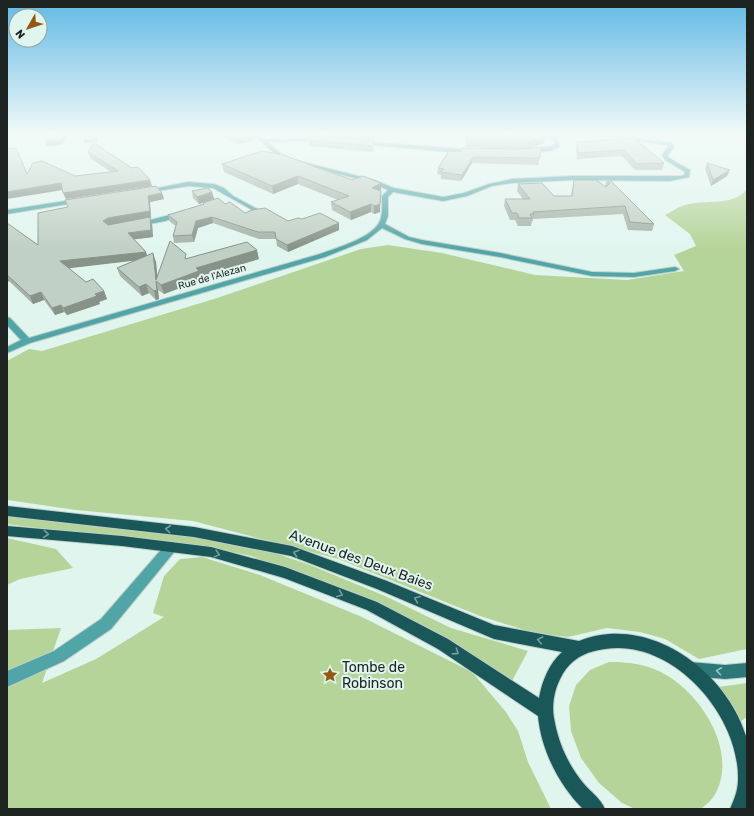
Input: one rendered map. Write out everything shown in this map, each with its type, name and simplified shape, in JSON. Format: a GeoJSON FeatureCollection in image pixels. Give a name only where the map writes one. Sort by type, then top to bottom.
{"type":"FeatureCollection","features":[{"type":"Feature","properties":{"kind":"main road","name":"Avenue des Deux Baies"},"geometry":{"type":"LineString","coordinates":[[7,511],[194,532],[292,551],[382,585],[494,632],[578,648]]}},
{"type":"Feature","properties":{"kind":"main road"},"geometry":{"type":"LineString","coordinates":[[7,530],[211,552],[285,573],[372,606],[443,644],[545,711]]}},
{"type":"Feature","properties":{"kind":"main road"},"geometry":{"type":"LineString","coordinates":[[596,809],[583,802],[561,768],[550,739],[545,711],[549,684],[560,663],[578,648],[603,640],[631,641],[661,650],[690,668],[714,692],[733,720],[746,749],[747,785],[739,809]]}},
{"type":"Feature","properties":{"kind":"main road"},"geometry":{"type":"LineString","coordinates":[[690,668],[724,672],[747,670]]}},
{"type":"Feature","properties":{"kind":"street"},"geometry":{"type":"LineString","coordinates":[[341,173],[372,181],[392,190],[448,198],[465,195],[500,183],[590,178],[670,179],[682,178],[688,176],[688,173]]}},
{"type":"Feature","properties":{"kind":"street"},"geometry":{"type":"LineString","coordinates":[[590,178],[598,185]]}},
{"type":"Feature","properties":{"kind":"street"},"geometry":{"type":"LineString","coordinates":[[139,192],[188,184],[203,185],[222,189],[231,197],[256,210]]}},
{"type":"Feature","properties":{"kind":"street"},"geometry":{"type":"LineString","coordinates":[[392,190],[385,196],[385,218],[381,225],[407,238],[592,274],[634,275],[675,269]]}},
{"type":"Feature","properties":{"kind":"street"},"geometry":{"type":"LineString","coordinates":[[224,200],[231,197]]}},
{"type":"Feature","properties":{"kind":"street"},"geometry":{"type":"LineString","coordinates":[[7,212],[85,200]]}},
{"type":"Feature","properties":{"kind":"street"},"geometry":{"type":"LineString","coordinates":[[131,225],[166,219],[188,212]]}},
{"type":"Feature","properties":{"kind":"street","name":"Rue de l'Alezan"},"geometry":{"type":"LineString","coordinates":[[7,350],[27,341],[306,260],[354,242],[375,232],[381,225]]}},
{"type":"Feature","properties":{"kind":"street"},"geometry":{"type":"LineString","coordinates":[[7,320],[27,341]]}},
{"type":"Feature","properties":{"kind":"street"},"geometry":{"type":"LineString","coordinates":[[7,679],[59,656],[106,624],[171,547]]}},
{"type":"Feature","properties":{"kind":"green space"},"geometry":{"type":"Polygon","coordinates":[[[747,189],[747,649],[699,659],[665,639],[640,632],[607,628],[568,637],[534,633],[480,616],[338,559],[193,521],[76,510],[7,500],[7,361],[29,349],[42,351],[214,299],[361,249],[388,245],[442,253],[535,275],[627,280],[684,271],[674,255],[696,246],[690,234],[665,215],[677,208],[693,203],[718,202],[734,198],[741,195],[747,189]]]}},
{"type":"Feature","properties":{"kind":"green space"},"geometry":{"type":"Polygon","coordinates":[[[7,515],[191,534],[254,546],[310,565],[385,596],[451,628],[528,651],[512,681],[447,638],[366,599],[251,556],[198,545],[7,524],[7,515]]]}},
{"type":"Feature","properties":{"kind":"green space"},"geometry":{"type":"Polygon","coordinates":[[[7,538],[56,549],[73,568],[20,579],[7,585],[7,538]]]}},
{"type":"Feature","properties":{"kind":"green space"},"geometry":{"type":"Polygon","coordinates":[[[202,557],[260,575],[362,617],[472,672],[506,712],[518,731],[528,762],[551,809],[7,809],[7,630],[61,628],[42,683],[96,659],[164,617],[153,613],[164,576],[180,559],[202,557]]]}},
{"type":"Feature","properties":{"kind":"green space"},"geometry":{"type":"Polygon","coordinates":[[[609,662],[643,665],[670,678],[686,690],[711,722],[718,741],[722,760],[721,779],[714,796],[701,809],[635,809],[622,803],[599,783],[581,758],[571,731],[569,706],[576,685],[590,670],[609,662]]]}},
{"type":"Feature","properties":{"kind":"green space"},"geometry":{"type":"Polygon","coordinates":[[[747,683],[747,717],[741,721],[718,687],[747,683]]]}},
{"type":"Feature","properties":{"kind":"building"},"geometry":{"type":"Polygon","coordinates":[[[7,173],[69,173],[75,176],[100,173],[144,173],[150,180],[63,193],[61,183],[7,192],[7,173]]]}},
{"type":"Feature","properties":{"kind":"building"},"geometry":{"type":"Polygon","coordinates":[[[243,173],[333,173],[352,180],[363,176],[381,183],[372,188],[381,191],[380,204],[374,206],[371,204],[350,212],[331,202],[349,196],[298,176],[272,186],[243,173]]]}},
{"type":"Feature","properties":{"kind":"building"},"geometry":{"type":"Polygon","coordinates":[[[449,173],[463,173],[462,175],[449,173]]]}},
{"type":"Feature","properties":{"kind":"building"},"geometry":{"type":"Polygon","coordinates":[[[711,173],[725,173],[713,180],[711,173]]]}},
{"type":"Feature","properties":{"kind":"building"},"geometry":{"type":"Polygon","coordinates":[[[607,179],[609,179],[654,224],[630,222],[625,206],[533,212],[534,214],[530,214],[532,218],[519,218],[517,213],[512,213],[505,199],[530,199],[518,184],[542,183],[554,196],[572,196],[574,180],[596,180],[606,187],[610,183],[607,179]]]}},
{"type":"Feature","properties":{"kind":"building"},"geometry":{"type":"Polygon","coordinates":[[[156,186],[162,193],[148,196],[150,211],[108,218],[103,221],[108,225],[150,217],[151,230],[128,233],[146,252],[60,261],[86,282],[93,279],[104,291],[95,294],[97,296],[63,308],[61,305],[52,308],[41,292],[30,296],[7,275],[7,223],[38,245],[38,213],[68,207],[65,200],[156,186]]]}},
{"type":"Feature","properties":{"kind":"building"},"geometry":{"type":"Polygon","coordinates":[[[208,188],[212,192],[197,197],[192,191],[208,188]]]}},
{"type":"Feature","properties":{"kind":"building"},"geometry":{"type":"Polygon","coordinates":[[[218,198],[225,204],[230,202],[245,213],[252,210],[265,208],[288,221],[298,218],[302,219],[320,213],[339,223],[287,245],[276,239],[275,232],[258,232],[212,217],[196,221],[192,235],[173,236],[177,222],[168,215],[218,198]]]}},
{"type":"Feature","properties":{"kind":"building"},"geometry":{"type":"Polygon","coordinates":[[[170,241],[186,254],[185,259],[247,242],[257,250],[196,268],[199,271],[161,285],[156,281],[157,290],[154,291],[146,284],[139,287],[117,268],[153,253],[156,280],[170,241]]]}},
{"type":"Feature","properties":{"kind":"place","name":"Tombe de Robinson"},"geometry":{"type":"Point","coordinates":[330,675]}}]}
